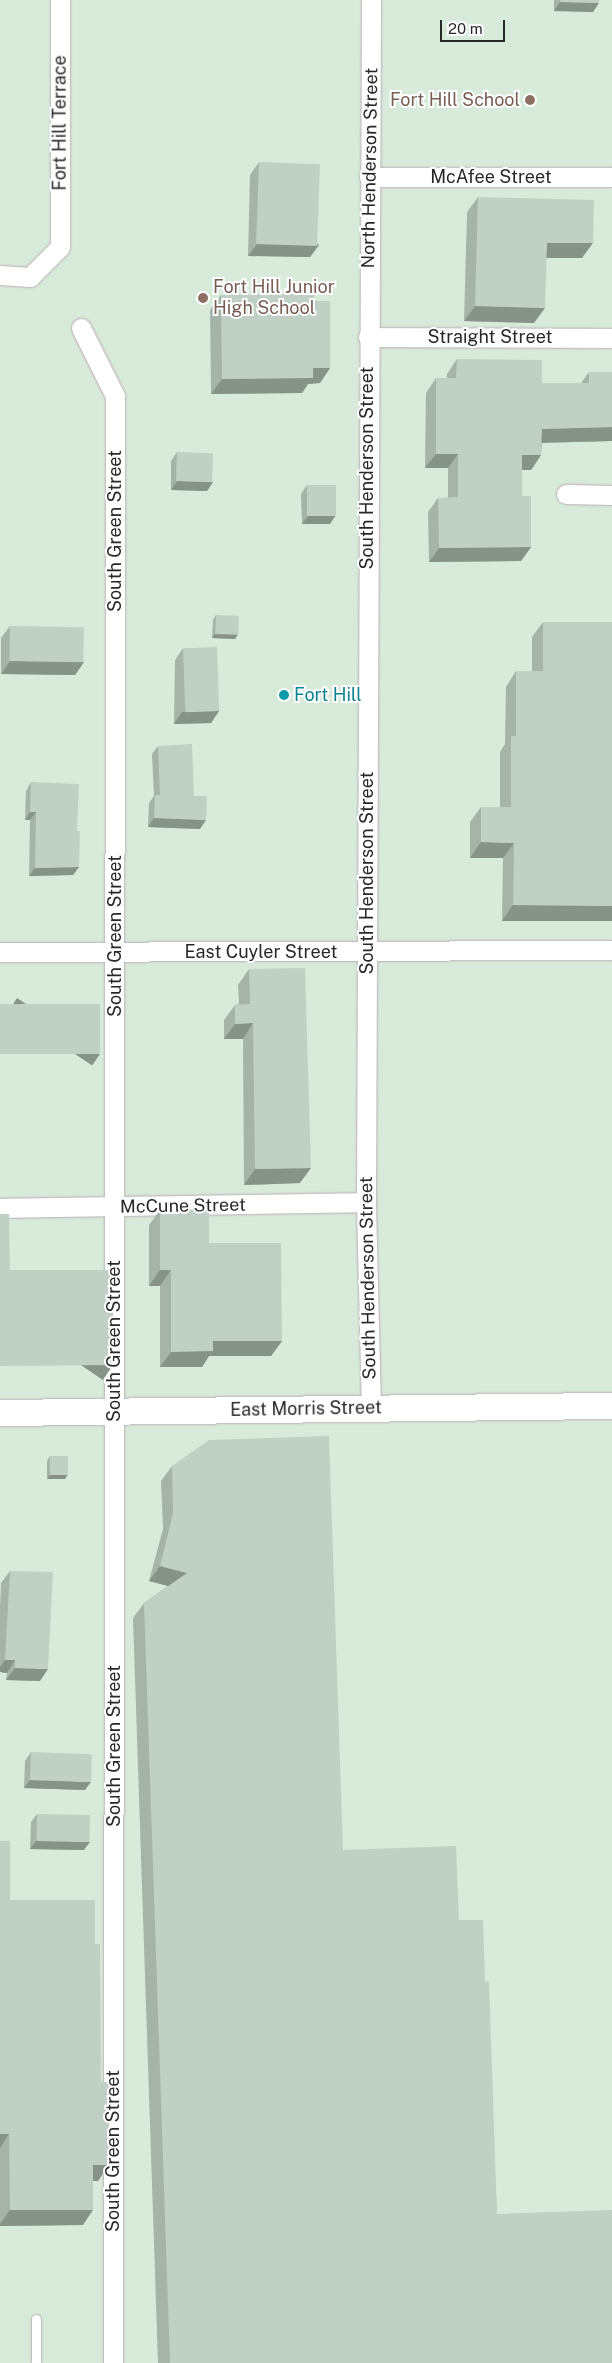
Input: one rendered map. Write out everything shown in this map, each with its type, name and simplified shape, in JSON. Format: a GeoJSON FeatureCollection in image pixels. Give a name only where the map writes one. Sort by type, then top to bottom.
{"type":"FeatureCollection","features":[{"type":"Feature","properties":{"kind":"main road","name":"East Morris Street"},"geometry":{"type":"LineString","coordinates":[[0,1413],[612,1406]]}},
{"type":"Feature","properties":{"kind":"street","name":"Fort Hill Terrace"},"geometry":{"type":"LineString","coordinates":[[0,274],[30,277],[60,246],[60,0]]}},
{"type":"Feature","properties":{"kind":"street","name":"North Henderson Street"},"geometry":{"type":"LineString","coordinates":[[368,337],[371,0]]}},
{"type":"Feature","properties":{"kind":"street","name":"McAfee Street"},"geometry":{"type":"LineString","coordinates":[[369,177],[612,177]]}},
{"type":"Feature","properties":{"kind":"street","name":"South Green Street"},"geometry":{"type":"LineString","coordinates":[[81,328],[115,396],[116,952],[113,1208],[115,1411],[113,2363]]}},
{"type":"Feature","properties":{"kind":"street","name":"Straight Street"},"geometry":{"type":"LineString","coordinates":[[368,337],[612,338]]}},
{"type":"Feature","properties":{"kind":"street","name":"South Henderson Street"},"geometry":{"type":"LineString","coordinates":[[368,337],[366,1202],[371,1408]]}},
{"type":"Feature","properties":{"kind":"street"},"geometry":{"type":"LineString","coordinates":[[566,494],[612,495]]}},
{"type":"Feature","properties":{"kind":"street","name":"East Cuyler Street"},"geometry":{"type":"LineString","coordinates":[[0,952],[612,950]]}},
{"type":"Feature","properties":{"kind":"street","name":"McCune Street"},"geometry":{"type":"LineString","coordinates":[[0,1208],[113,1208],[366,1202]]}},
{"type":"Feature","properties":{"kind":"lane"},"geometry":{"type":"LineString","coordinates":[[36,2319],[36,2363]]}},
{"type":"Feature","properties":{"kind":"building"},"geometry":{"type":"Polygon","coordinates":[[[560,0],[599,0],[599,3],[560,2],[560,0]]]}},
{"type":"Feature","properties":{"kind":"building"},"geometry":{"type":"Polygon","coordinates":[[[259,162],[320,164],[317,246],[256,244],[259,162]]]}},
{"type":"Feature","properties":{"kind":"building"},"geometry":{"type":"Polygon","coordinates":[[[478,197],[594,200],[593,243],[547,243],[545,308],[475,306],[478,197]]]}},
{"type":"Feature","properties":{"kind":"building"},"geometry":{"type":"Polygon","coordinates":[[[314,293],[314,301],[330,301],[330,368],[313,368],[313,378],[222,379],[221,295],[314,293]]]}},
{"type":"Feature","properties":{"kind":"building"},"geometry":{"type":"Polygon","coordinates":[[[457,359],[542,360],[542,383],[589,383],[589,372],[612,372],[612,427],[542,429],[541,455],[522,455],[522,496],[531,496],[531,547],[439,548],[438,498],[458,497],[458,454],[436,454],[436,378],[456,378],[457,359]]]}},
{"type":"Feature","properties":{"kind":"building"},"geometry":{"type":"Polygon","coordinates":[[[177,452],[213,453],[212,482],[176,481],[177,452]]]}},
{"type":"Feature","properties":{"kind":"building"},"geometry":{"type":"Polygon","coordinates":[[[307,485],[336,485],[336,516],[307,516],[307,485]]]}},
{"type":"Feature","properties":{"kind":"building"},"geometry":{"type":"Polygon","coordinates":[[[216,615],[239,616],[238,635],[215,634],[216,615]]]}},
{"type":"Feature","properties":{"kind":"building"},"geometry":{"type":"Polygon","coordinates":[[[543,622],[612,622],[612,906],[513,905],[514,843],[481,842],[481,807],[511,807],[511,736],[516,736],[516,671],[543,671],[543,622]]]}},
{"type":"Feature","properties":{"kind":"building"},"geometry":{"type":"Polygon","coordinates":[[[10,626],[84,627],[83,662],[9,661],[10,626]]]}},
{"type":"Feature","properties":{"kind":"building"},"geometry":{"type":"Polygon","coordinates":[[[217,647],[219,711],[185,712],[183,648],[217,647]]]}},
{"type":"Feature","properties":{"kind":"building"},"geometry":{"type":"Polygon","coordinates":[[[192,744],[194,796],[207,796],[206,820],[154,818],[155,795],[160,795],[158,746],[192,744]]]}},
{"type":"Feature","properties":{"kind":"building"},"geometry":{"type":"Polygon","coordinates":[[[31,782],[79,784],[77,831],[80,831],[79,867],[35,868],[36,812],[30,812],[31,782]]]}},
{"type":"Feature","properties":{"kind":"building"},"geometry":{"type":"Polygon","coordinates":[[[305,968],[311,1168],[255,1169],[253,1023],[235,1024],[235,1005],[250,1004],[249,969],[305,968]]]}},
{"type":"Feature","properties":{"kind":"building"},"geometry":{"type":"Polygon","coordinates":[[[0,1004],[100,1004],[100,1054],[0,1054],[0,1004]]]}},
{"type":"Feature","properties":{"kind":"building"},"geometry":{"type":"Polygon","coordinates":[[[209,1209],[209,1243],[281,1243],[282,1341],[213,1341],[213,1351],[171,1352],[171,1270],[160,1270],[160,1210],[209,1209]]]}},
{"type":"Feature","properties":{"kind":"building"},"geometry":{"type":"Polygon","coordinates":[[[0,1214],[9,1214],[10,1270],[113,1270],[113,1365],[0,1366],[0,1214]]]}},
{"type":"Feature","properties":{"kind":"building"},"geometry":{"type":"Polygon","coordinates":[[[329,1436],[343,1850],[456,1846],[459,1920],[483,1920],[485,1982],[489,1981],[497,2214],[612,2210],[612,2363],[170,2363],[144,1603],[187,1573],[160,1566],[173,1513],[172,1466],[209,1440],[329,1436]]]}},
{"type":"Feature","properties":{"kind":"building"},"geometry":{"type":"Polygon","coordinates":[[[50,1456],[68,1456],[68,1475],[50,1475],[50,1456]]]}},
{"type":"Feature","properties":{"kind":"building"},"geometry":{"type":"Polygon","coordinates":[[[10,1571],[53,1572],[48,1669],[15,1668],[15,1660],[5,1660],[10,1571]]]}},
{"type":"Feature","properties":{"kind":"building"},"geometry":{"type":"Polygon","coordinates":[[[31,1752],[92,1754],[91,1782],[30,1780],[31,1752]]]}},
{"type":"Feature","properties":{"kind":"building"},"geometry":{"type":"Polygon","coordinates":[[[37,1814],[90,1815],[90,1842],[37,1841],[37,1814]]]}},
{"type":"Feature","properties":{"kind":"building"},"geometry":{"type":"Polygon","coordinates":[[[0,1841],[10,1841],[10,1900],[95,1900],[95,1944],[100,1944],[101,2082],[109,2082],[109,2165],[93,2165],[93,2210],[10,2210],[9,2134],[0,2134],[0,1841]]]}},
{"type":"Feature","properties":{"kind":"place","name":"Fort Hill School"},"geometry":{"type":"Point","coordinates":[530,100]}},
{"type":"Feature","properties":{"kind":"place","name":"Fort Hill Junior High School"},"geometry":{"type":"Point","coordinates":[203,298]}},
{"type":"Feature","properties":{"kind":"place","name":"Fort Hill"},"geometry":{"type":"Point","coordinates":[284,695]}}]}
